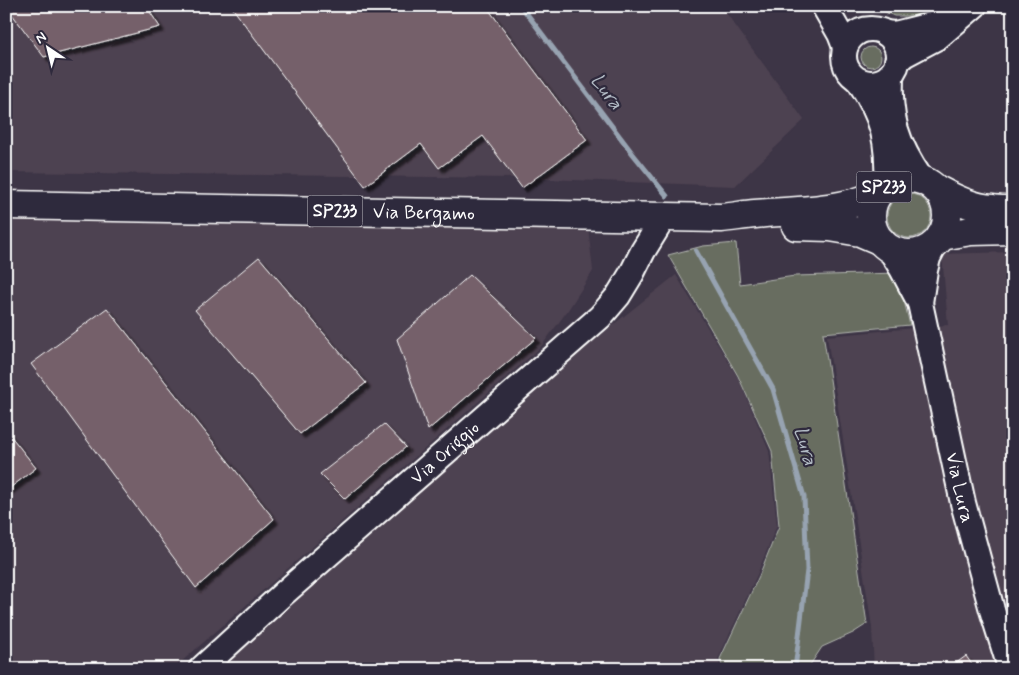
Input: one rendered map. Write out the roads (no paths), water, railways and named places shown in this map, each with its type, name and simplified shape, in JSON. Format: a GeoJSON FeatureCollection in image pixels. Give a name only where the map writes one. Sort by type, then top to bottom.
{"type":"FeatureCollection","features":[{"type":"Feature","properties":{"kind":"main road","name":"SP233"},"geometry":{"type":"LineString","coordinates":[[930,184],[943,198],[947,208],[946,227],[938,240],[927,249],[918,253],[898,252],[885,244],[875,233],[871,214],[873,204],[882,190],[895,180],[912,178],[930,184],[957,200],[975,206],[1013,210]]}},
{"type":"Feature","properties":{"kind":"main road","name":"Via Bergamo"},"geometry":{"type":"LineString","coordinates":[[6,204],[721,218],[823,210],[860,202],[882,190]]}},
{"type":"Feature","properties":{"kind":"main road","name":"Via Bergamo"},"geometry":{"type":"LineString","coordinates":[[721,218],[753,226],[830,227],[860,232],[885,244]]}},
{"type":"Feature","properties":{"kind":"main road","name":"SP233"},"geometry":{"type":"LineString","coordinates":[[938,240],[978,231],[1013,230]]}},
{"type":"Feature","properties":{"kind":"street"},"geometry":{"type":"LineString","coordinates":[[824,6],[845,47]]}},
{"type":"Feature","properties":{"kind":"street"},"geometry":{"type":"LineString","coordinates":[[836,6],[844,16],[894,42],[898,55],[890,96],[892,119],[908,160],[930,184]]}},
{"type":"Feature","properties":{"kind":"street"},"geometry":{"type":"LineString","coordinates":[[967,12],[938,37],[904,55],[884,80],[876,83],[860,81],[847,70],[844,63],[845,47],[854,36],[876,32],[895,34],[912,31],[967,12]]}},
{"type":"Feature","properties":{"kind":"street"},"geometry":{"type":"LineString","coordinates":[[860,81],[871,100],[884,134],[888,163],[882,190]]}},
{"type":"Feature","properties":{"kind":"street","name":"Via Origgio"},"geometry":{"type":"LineString","coordinates":[[204,668],[283,594],[600,317],[618,296],[664,217]]}},
{"type":"Feature","properties":{"kind":"street","name":"Via Lura"},"geometry":{"type":"LineString","coordinates":[[920,303],[928,258],[938,240]]}},
{"type":"Feature","properties":{"kind":"street","name":"Via Lura"},"geometry":{"type":"LineString","coordinates":[[885,244],[902,268],[920,303],[963,503],[992,610],[1012,669]]}},
{"type":"Feature","properties":{"kind":"waterway","name":"Lura"},"geometry":{"type":"LineString","coordinates":[[521,6],[667,196]]}},
{"type":"Feature","properties":{"kind":"waterway","name":"Lura"},"geometry":{"type":"LineString","coordinates":[[696,251],[773,389],[804,497],[807,570],[795,669]]}}]}
